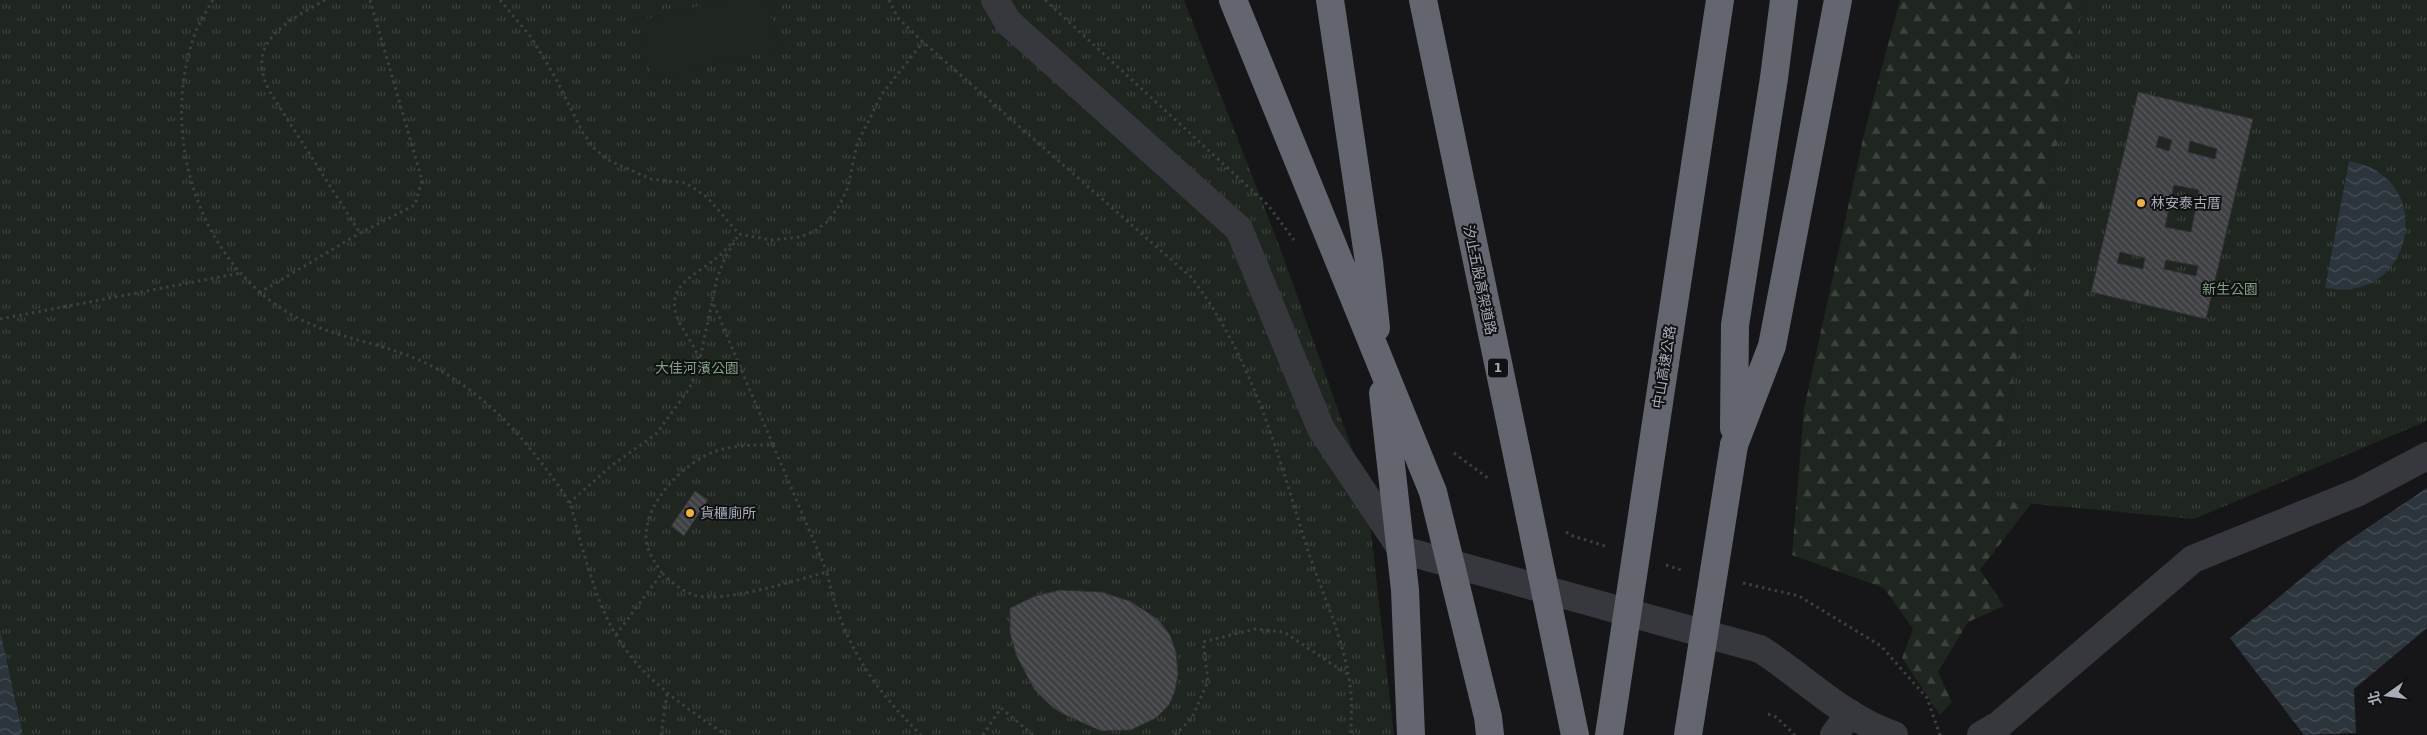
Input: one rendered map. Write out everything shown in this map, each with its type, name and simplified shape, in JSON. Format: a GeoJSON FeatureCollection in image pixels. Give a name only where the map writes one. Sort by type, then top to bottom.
{"type":"FeatureCollection","features":[{"type":"Feature","properties":{"kind":"highway"},"geometry":{"type":"LineString","coordinates":[[1233,0],[1434,492],[1488,717],[1490,735]]}},
{"type":"Feature","properties":{"kind":"highway"},"geometry":{"type":"LineString","coordinates":[[1330,0],[1369,262],[1404,580],[1411,735]]}},
{"type":"Feature","properties":{"kind":"highway","name":"汐止五股高架道路"},"geometry":{"type":"LineString","coordinates":[[1423,0],[1575,735]]}},
{"type":"Feature","properties":{"kind":"highway","name":"中山高速公路"},"geometry":{"type":"LineString","coordinates":[[1609,735],[1720,0]]}},
{"type":"Feature","properties":{"kind":"highway"},"geometry":{"type":"LineString","coordinates":[[1688,735],[1734,445],[1735,326],[1774,78],[1784,0]]}},
{"type":"Feature","properties":{"kind":"highway"},"geometry":{"type":"LineString","coordinates":[[1734,445],[1772,346],[1838,0]]}},
{"type":"Feature","properties":{"kind":"lane"},"geometry":{"type":"LineString","coordinates":[[995,0],[1008,22],[1239,229],[1321,429],[1402,550],[1760,649],[1872,728],[1894,735]]}},
{"type":"Feature","properties":{"kind":"lane"},"geometry":{"type":"LineString","coordinates":[[1981,735],[2000,724],[2193,559],[2359,492],[2427,456]]}},
{"type":"Feature","properties":{"kind":"lane"},"geometry":{"type":"LineString","coordinates":[[1834,735],[1850,713]]}},
{"type":"Feature","properties":{"kind":"path"},"geometry":{"type":"LineString","coordinates":[[213,0],[196,31],[185,77],[182,117],[185,160],[200,209],[223,252],[259,293],[306,322],[404,354],[442,370],[481,398],[522,438],[569,503],[601,606],[616,635],[633,660],[667,693],[726,735]]}},
{"type":"Feature","properties":{"kind":"path"},"geometry":{"type":"LineString","coordinates":[[325,0],[298,15],[273,34],[262,56],[262,70],[270,92],[360,233]]}},
{"type":"Feature","properties":{"kind":"path"},"geometry":{"type":"LineString","coordinates":[[259,293],[360,233],[415,205],[422,180],[370,0]]}},
{"type":"Feature","properties":{"kind":"path"},"geometry":{"type":"LineString","coordinates":[[500,0],[531,37],[555,77],[583,133],[594,148],[623,168],[651,180],[686,183],[707,197],[739,234],[772,240],[786,240],[815,230],[828,220],[839,206],[848,187],[857,144],[882,94],[924,42]]}},
{"type":"Feature","properties":{"kind":"path"},"geometry":{"type":"LineString","coordinates":[[889,0],[898,18],[1191,277],[1209,300],[1225,327],[1267,422],[1337,632],[1351,694],[1351,735]]}},
{"type":"Feature","properties":{"kind":"path"},"geometry":{"type":"LineString","coordinates":[[569,503],[611,466],[656,434],[689,389],[699,360],[712,300],[726,256],[739,234]]}},
{"type":"Feature","properties":{"kind":"path"},"geometry":{"type":"LineString","coordinates":[[699,360],[695,347],[676,312],[677,293],[689,276],[714,260],[739,234]]}},
{"type":"Feature","properties":{"kind":"path"},"geometry":{"type":"LineString","coordinates":[[0,319],[241,273]]}},
{"type":"Feature","properties":{"kind":"path"},"geometry":{"type":"LineString","coordinates":[[712,300],[826,572],[835,607],[852,646],[884,695],[921,735]]}},
{"type":"Feature","properties":{"kind":"path"},"geometry":{"type":"LineString","coordinates":[[773,445],[734,447],[704,456],[685,470],[656,500],[650,513],[646,538],[651,556],[662,573],[683,590],[695,595],[738,594],[826,572]]}},
{"type":"Feature","properties":{"kind":"path"},"geometry":{"type":"LineString","coordinates":[[616,635],[662,573]]}},
{"type":"Feature","properties":{"kind":"path"},"geometry":{"type":"LineString","coordinates":[[1175,735],[1192,718],[1208,681],[1203,642],[1254,629],[1284,632],[1348,674]]}},
{"type":"Feature","properties":{"kind":"path"},"geometry":{"type":"LineString","coordinates":[[661,735],[667,693]]}},
{"type":"Feature","properties":{"kind":"path"},"geometry":{"type":"LineString","coordinates":[[983,735],[1001,708],[1033,735]]}},
{"type":"Feature","properties":{"kind":"path"},"geometry":{"type":"LineString","coordinates":[[1768,714],[1776,717],[1795,735]]}},
{"type":"Feature","properties":{"kind":"green space","name":"大佳河濱公園"},"geometry":{"type":"Polygon","coordinates":[[[0,0],[1184,0],[1280,248],[1366,488],[1394,735],[23,735],[0,630],[0,0]]]}},
{"type":"Feature","properties":{"kind":"green space"},"geometry":{"type":"Polygon","coordinates":[[[723,0],[767,0],[779,49],[652,79],[638,21],[723,0]]]}},
{"type":"Feature","properties":{"kind":"green space"},"geometry":{"type":"Polygon","coordinates":[[[1900,0],[2084,0],[1991,500],[2031,504],[1980,570],[2004,606],[1968,622],[1938,672],[1952,702],[1940,715],[1902,658],[1913,629],[1884,588],[1792,555],[1804,409],[1864,134],[1900,0]]]}},
{"type":"Feature","properties":{"kind":"green space","name":"新生公園"},"geometry":{"type":"Polygon","coordinates":[[[2084,0],[2427,0],[2427,421],[2194,519],[1991,500],[2084,0]]]}},
{"type":"Feature","properties":{"kind":"water"},"geometry":{"type":"Polygon","coordinates":[[[2349,161],[2374,169],[2394,187],[2403,203],[2406,221],[2404,239],[2398,256],[2388,270],[2374,282],[2352,289],[2340,290],[2325,288],[2349,161]]]}},
{"type":"Feature","properties":{"kind":"water"},"geometry":{"type":"Polygon","coordinates":[[[2427,488],[2427,628],[2354,689],[2356,733],[2304,735],[2230,638],[2339,547],[2427,488]]]}},
{"type":"Feature","properties":{"kind":"water"},"geometry":{"type":"Polygon","coordinates":[[[0,630],[23,735],[0,735],[0,630]]]}},
{"type":"Feature","properties":{"kind":"building","name":"林安泰古厝"},"geometry":{"type":"Polygon","coordinates":[[[2138,92],[2253,119],[2206,319],[2091,292],[2138,92]],[[2159,136],[2156,147],[2169,151],[2172,140],[2159,136]],[[2190,141],[2188,152],[2215,159],[2217,149],[2190,141]],[[2174,185],[2165,227],[2191,232],[2199,190],[2174,185]],[[2120,252],[2117,263],[2143,269],[2145,258],[2120,252]],[[2166,260],[2164,269],[2196,276],[2198,266],[2166,260]]]}},
{"type":"Feature","properties":{"kind":"building","name":"貨櫃廁所"},"geometry":{"type":"Polygon","coordinates":[[[695,491],[708,500],[684,536],[671,526],[695,491]]]}},
{"type":"Feature","properties":{"kind":"building"},"geometry":{"type":"Polygon","coordinates":[[[1060,590],[1101,592],[1130,601],[1159,620],[1170,635],[1176,652],[1178,674],[1175,691],[1169,705],[1156,718],[1131,730],[1101,731],[1063,714],[1051,706],[1034,689],[1016,655],[1010,633],[1010,608],[1035,596],[1060,590]]]}},
{"type":"Feature","properties":{"kind":"place","name":"林安泰古厝"},"geometry":{"type":"Point","coordinates":[2141,203]}},
{"type":"Feature","properties":{"kind":"place","name":"貨櫃廁所"},"geometry":{"type":"Point","coordinates":[690,513]}}]}
